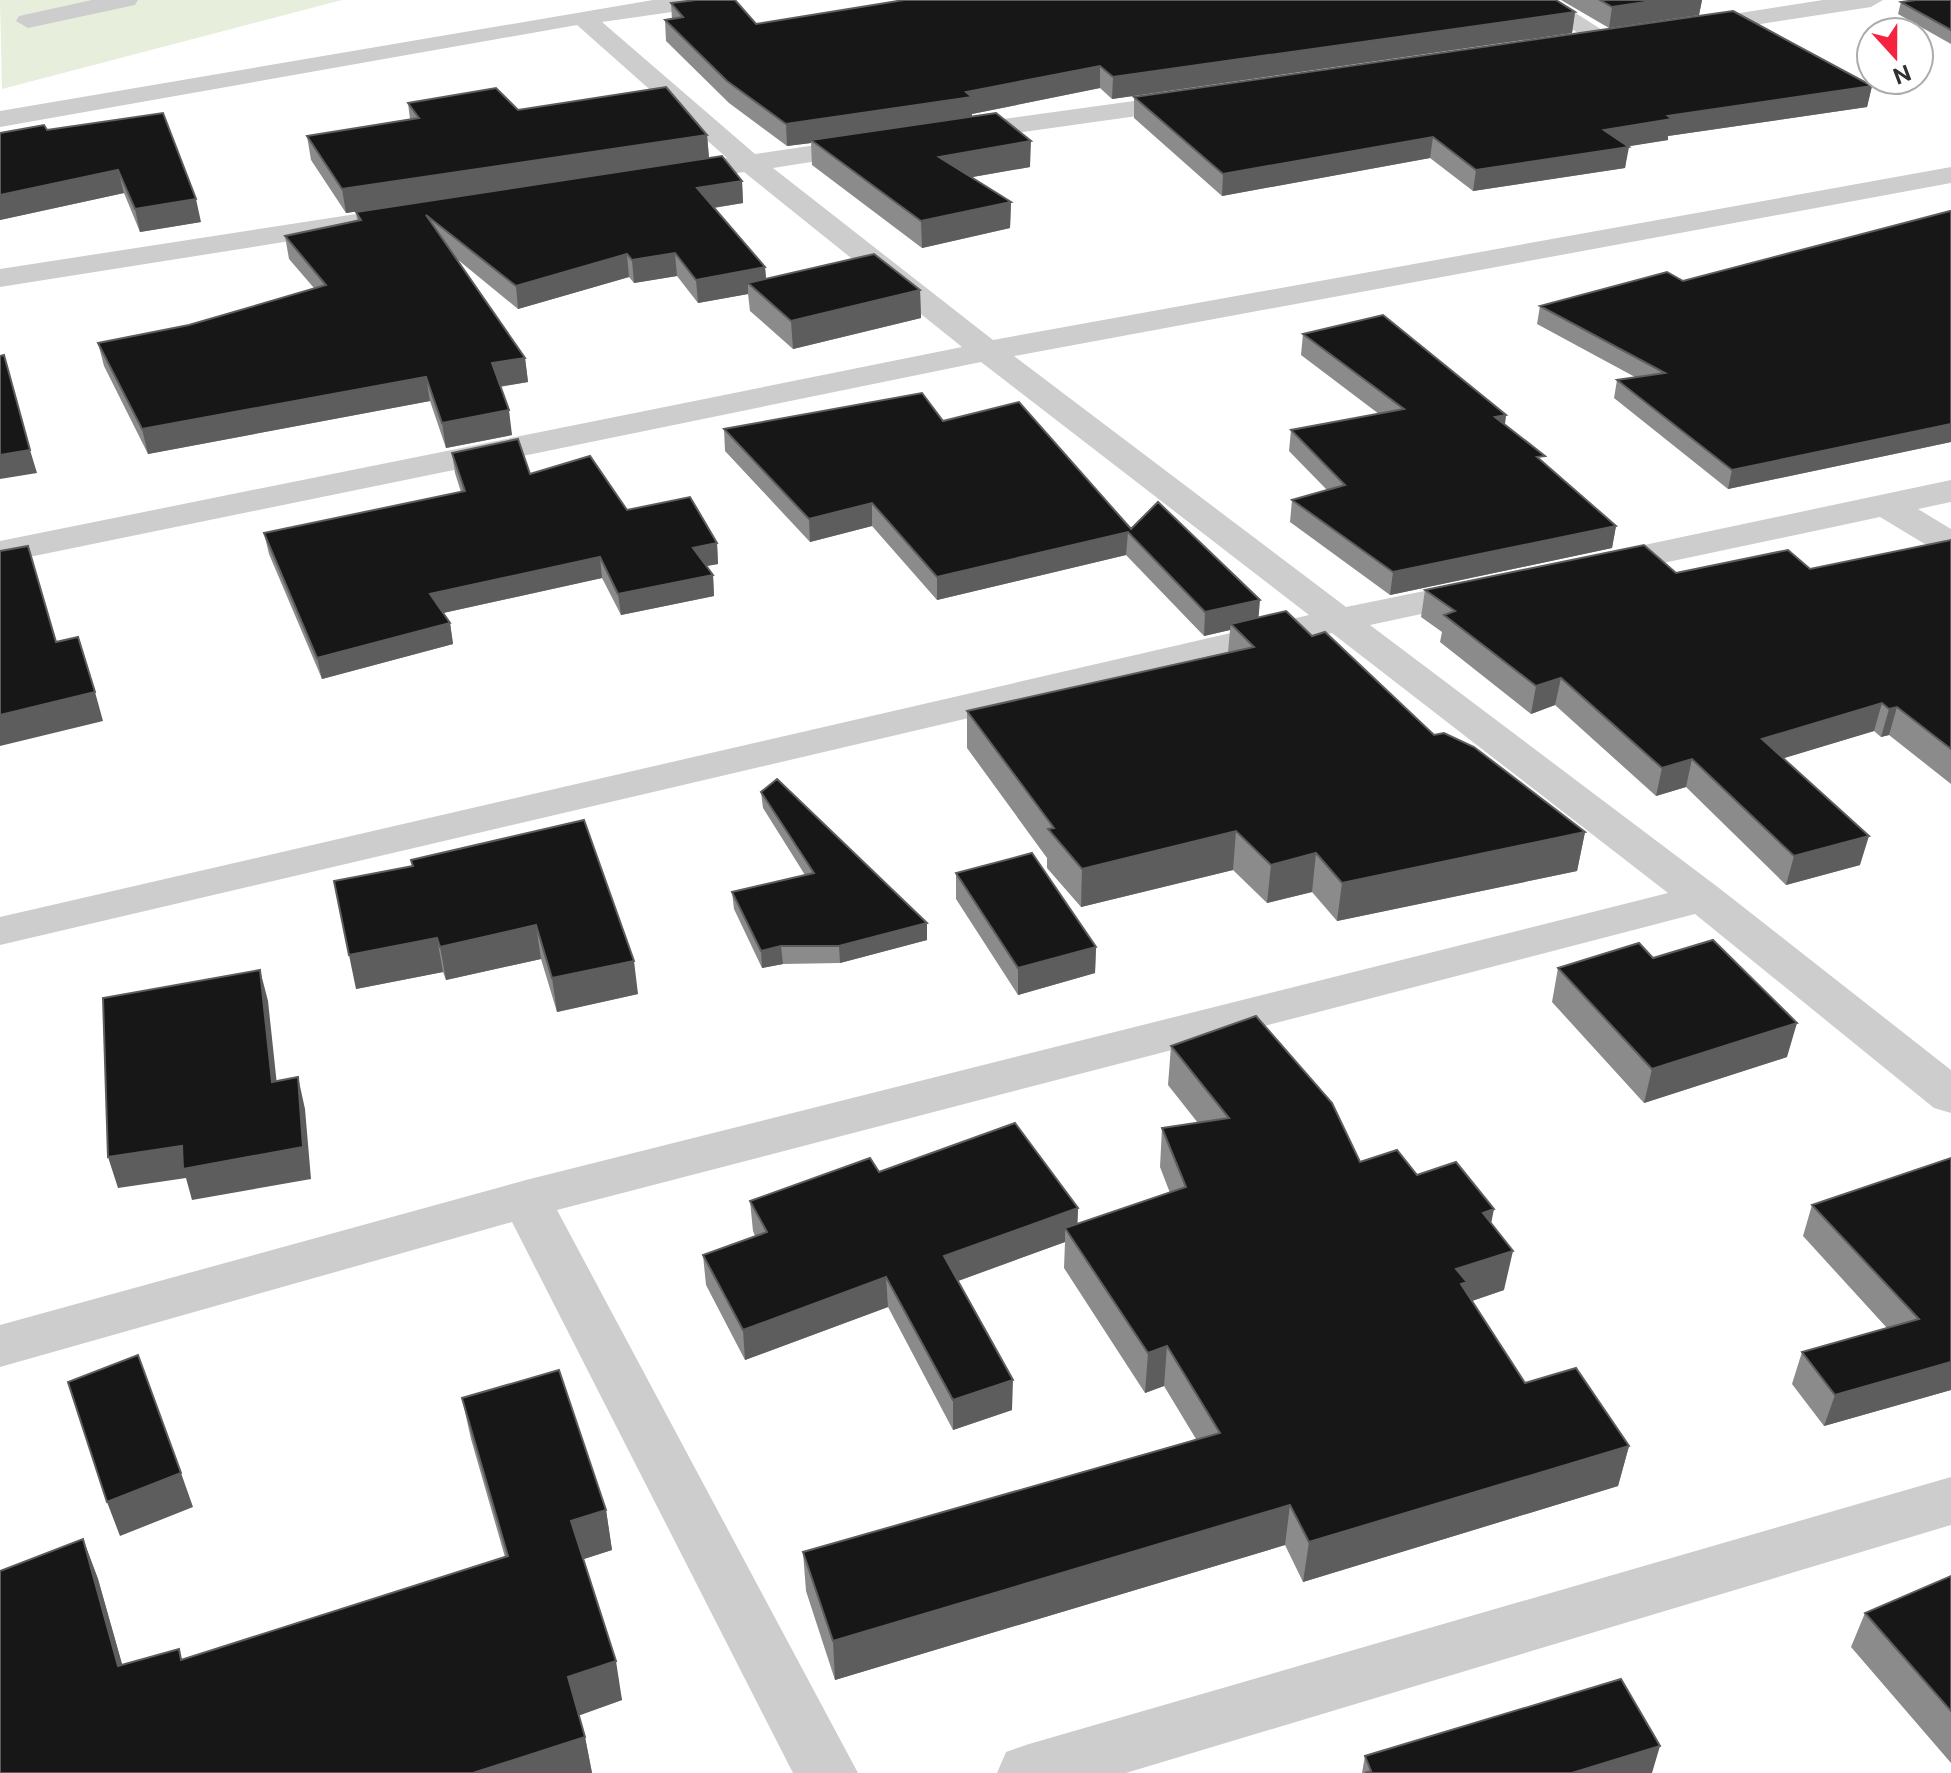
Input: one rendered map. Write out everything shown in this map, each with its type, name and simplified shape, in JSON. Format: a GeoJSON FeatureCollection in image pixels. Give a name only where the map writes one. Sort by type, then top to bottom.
{"type":"FeatureCollection","features":[{"type":"Feature","properties":{"kind":"street"},"geometry":{"type":"LineString","coordinates":[[28,21],[126,0]]}},
{"type":"Feature","properties":{"kind":"street"},"geometry":{"type":"LineString","coordinates":[[0,119],[582,17],[707,0]]}},
{"type":"Feature","properties":{"kind":"street"},"geometry":{"type":"LineString","coordinates":[[1538,0],[1606,40]]}},
{"type":"Feature","properties":{"kind":"street"},"geometry":{"type":"LineString","coordinates":[[1669,30],[1803,5],[1871,0]]}},
{"type":"Feature","properties":{"kind":"street"},"geometry":{"type":"LineString","coordinates":[[582,17],[749,163],[987,351],[1703,898],[1951,1096]]}},
{"type":"Feature","properties":{"kind":"street"},"geometry":{"type":"LineString","coordinates":[[1560,47],[1638,35]]}},
{"type":"Feature","properties":{"kind":"street"},"geometry":{"type":"LineString","coordinates":[[922,138],[1220,97]]}},
{"type":"Feature","properties":{"kind":"street"},"geometry":{"type":"LineString","coordinates":[[640,180],[890,143]]}},
{"type":"Feature","properties":{"kind":"street"},"geometry":{"type":"LineString","coordinates":[[0,552],[987,351],[1529,255],[1951,175]]}},
{"type":"Feature","properties":{"kind":"street"},"geometry":{"type":"LineString","coordinates":[[0,278],[390,218]]}},
{"type":"Feature","properties":{"kind":"street"},"geometry":{"type":"LineString","coordinates":[[1567,572],[1951,491]]}},
{"type":"Feature","properties":{"kind":"street"},"geometry":{"type":"LineString","coordinates":[[1888,506],[1951,544]]}},
{"type":"Feature","properties":{"kind":"street"},"geometry":{"type":"LineString","coordinates":[[0,931],[1338,620],[1521,582]]}},
{"type":"Feature","properties":{"kind":"street"},"geometry":{"type":"LineString","coordinates":[[0,1346],[526,1199],[1703,898]]}},
{"type":"Feature","properties":{"kind":"street"},"geometry":{"type":"LineString","coordinates":[[526,1199],[826,1773]]}},
{"type":"Feature","properties":{"kind":"street"},"geometry":{"type":"LineString","coordinates":[[1029,1773],[1951,1501]]}},
{"type":"Feature","properties":{"kind":"green space"},"geometry":{"type":"Polygon","coordinates":[[[0,0],[342,0],[2,89],[0,0]]]}},
{"type":"Feature","properties":{"kind":"building"},"geometry":{"type":"Polygon","coordinates":[[[735,0],[756,24],[904,0],[1556,0],[1575,12],[1113,77],[1100,66],[966,92],[972,97],[786,124],[727,81],[665,20],[683,17],[671,3],[735,0]]]}},
{"type":"Feature","properties":{"kind":"building"},"geometry":{"type":"Polygon","coordinates":[[[1600,0],[1659,0],[1612,7],[1600,0]]]}},
{"type":"Feature","properties":{"kind":"building"},"geometry":{"type":"Polygon","coordinates":[[[1951,0],[1951,30],[1935,21],[1935,16],[1926,16],[1901,2],[1951,0]]]}},
{"type":"Feature","properties":{"kind":"building"},"geometry":{"type":"Polygon","coordinates":[[[1733,11],[1855,77],[1855,88],[1668,116],[1672,119],[1604,130],[1629,147],[1476,170],[1433,137],[1223,174],[1134,97],[1733,11]]]}},
{"type":"Feature","properties":{"kind":"building"},"geometry":{"type":"Polygon","coordinates":[[[666,87],[707,135],[342,189],[307,136],[419,118],[408,103],[496,88],[518,110],[666,87]]]}},
{"type":"Feature","properties":{"kind":"building"},"geometry":{"type":"Polygon","coordinates":[[[163,113],[196,199],[135,209],[118,170],[0,195],[0,133],[44,125],[47,130],[163,113]]]}},
{"type":"Feature","properties":{"kind":"building"},"geometry":{"type":"Polygon","coordinates":[[[996,113],[1031,141],[939,157],[1011,202],[921,221],[811,140],[996,113]]]}},
{"type":"Feature","properties":{"kind":"building"},"geometry":{"type":"Polygon","coordinates":[[[722,156],[742,181],[697,188],[765,267],[696,280],[675,253],[632,260],[627,254],[516,286],[426,215],[525,358],[492,363],[509,410],[442,423],[426,377],[142,429],[98,343],[189,325],[326,285],[285,236],[361,220],[356,212],[722,156]]]}},
{"type":"Feature","properties":{"kind":"building"},"geometry":{"type":"Polygon","coordinates":[[[1951,211],[1951,424],[1732,470],[1617,380],[1665,373],[1540,306],[1667,272],[1683,281],[1951,211]]]}},
{"type":"Feature","properties":{"kind":"building"},"geometry":{"type":"Polygon","coordinates":[[[874,254],[920,290],[791,321],[748,283],[874,254]]]}},
{"type":"Feature","properties":{"kind":"building"},"geometry":{"type":"Polygon","coordinates":[[[1383,315],[1506,415],[1495,417],[1545,456],[1537,457],[1616,526],[1393,572],[1292,500],[1345,485],[1291,430],[1404,409],[1303,334],[1383,315]]]}},
{"type":"Feature","properties":{"kind":"building"},"geometry":{"type":"Polygon","coordinates":[[[4,355],[30,450],[0,455],[0,356],[4,355]]]}},
{"type":"Feature","properties":{"kind":"building"},"geometry":{"type":"Polygon","coordinates":[[[922,393],[943,421],[1019,402],[1131,529],[1158,502],[1260,600],[1205,612],[1128,532],[937,577],[872,503],[809,519],[724,429],[922,393]]]}},
{"type":"Feature","properties":{"kind":"building"},"geometry":{"type":"Polygon","coordinates":[[[518,439],[530,474],[590,456],[627,510],[690,497],[717,543],[693,548],[713,575],[618,594],[600,557],[430,594],[450,623],[317,658],[264,533],[465,491],[452,453],[518,439]]]}},
{"type":"Feature","properties":{"kind":"building"},"geometry":{"type":"Polygon","coordinates":[[[1951,540],[1951,749],[1897,707],[1889,709],[1882,703],[1762,739],[1869,836],[1794,856],[1692,759],[1662,768],[1561,678],[1536,686],[1444,615],[1455,611],[1425,590],[1644,545],[1676,573],[1788,550],[1810,569],[1951,540]]]}},
{"type":"Feature","properties":{"kind":"building"},"geometry":{"type":"Polygon","coordinates":[[[28,546],[56,642],[78,637],[95,692],[0,715],[0,551],[28,546]]]}},
{"type":"Feature","properties":{"kind":"building"},"geometry":{"type":"Polygon","coordinates":[[[1286,611],[1312,636],[1325,632],[1434,735],[1444,733],[1474,747],[1585,832],[1342,883],[1316,853],[1271,865],[1236,831],[1082,869],[1048,829],[1054,828],[967,711],[1254,647],[1231,624],[1286,611]]]}},
{"type":"Feature","properties":{"kind":"building"},"geometry":{"type":"Polygon","coordinates":[[[777,779],[927,923],[839,946],[781,946],[761,951],[732,892],[814,873],[761,792],[777,779]]]}},
{"type":"Feature","properties":{"kind":"building"},"geometry":{"type":"Polygon","coordinates":[[[584,820],[634,961],[552,978],[536,925],[440,947],[437,938],[349,955],[334,881],[413,866],[411,860],[584,820]]]}},
{"type":"Feature","properties":{"kind":"building"},"geometry":{"type":"Polygon","coordinates":[[[1032,853],[1096,947],[1018,968],[956,873],[1032,853]]]}},
{"type":"Feature","properties":{"kind":"building"},"geometry":{"type":"Polygon","coordinates":[[[1713,940],[1797,1023],[1652,1069],[1558,968],[1639,943],[1653,958],[1713,940]]]}},
{"type":"Feature","properties":{"kind":"building"},"geometry":{"type":"Polygon","coordinates":[[[260,970],[272,1082],[298,1077],[303,1147],[183,1169],[182,1146],[108,1157],[103,998],[260,970]]]}},
{"type":"Feature","properties":{"kind":"building"},"geometry":{"type":"Polygon","coordinates":[[[1256,1016],[1332,1103],[1360,1162],[1397,1150],[1417,1175],[1456,1162],[1494,1209],[1483,1213],[1513,1251],[1456,1269],[1467,1282],[1461,1284],[1525,1383],[1576,1368],[1629,1446],[1309,1542],[1290,1505],[833,1641],[803,1552],[1220,1433],[1167,1346],[1148,1353],[1065,1228],[1186,1187],[1162,1128],[1229,1118],[1171,1046],[1256,1016]]]}},
{"type":"Feature","properties":{"kind":"building"},"geometry":{"type":"Polygon","coordinates":[[[1015,1123],[1078,1208],[944,1256],[1013,1380],[953,1400],[886,1277],[743,1330],[703,1255],[767,1232],[750,1201],[870,1158],[879,1172],[1015,1123]]]}},
{"type":"Feature","properties":{"kind":"building"},"geometry":{"type":"Polygon","coordinates":[[[1951,1158],[1951,1362],[1835,1395],[1802,1352],[1919,1319],[1812,1205],[1951,1158]]]}},
{"type":"Feature","properties":{"kind":"building"},"geometry":{"type":"Polygon","coordinates":[[[138,1355],[181,1473],[107,1502],[68,1382],[138,1355]]]}},
{"type":"Feature","properties":{"kind":"building"},"geometry":{"type":"Polygon","coordinates":[[[559,1370],[606,1510],[571,1521],[616,1661],[568,1677],[585,1737],[473,1773],[0,1773],[0,1571],[83,1539],[118,1666],[179,1649],[181,1660],[508,1556],[462,1398],[559,1370]]]}},
{"type":"Feature","properties":{"kind":"building"},"geometry":{"type":"Polygon","coordinates":[[[1951,1576],[1951,1711],[1865,1613],[1951,1576]]]}},
{"type":"Feature","properties":{"kind":"building"},"geometry":{"type":"Polygon","coordinates":[[[1621,1679],[1660,1746],[1572,1773],[1365,1773],[1371,1771],[1365,1756],[1621,1679]]]}}]}
